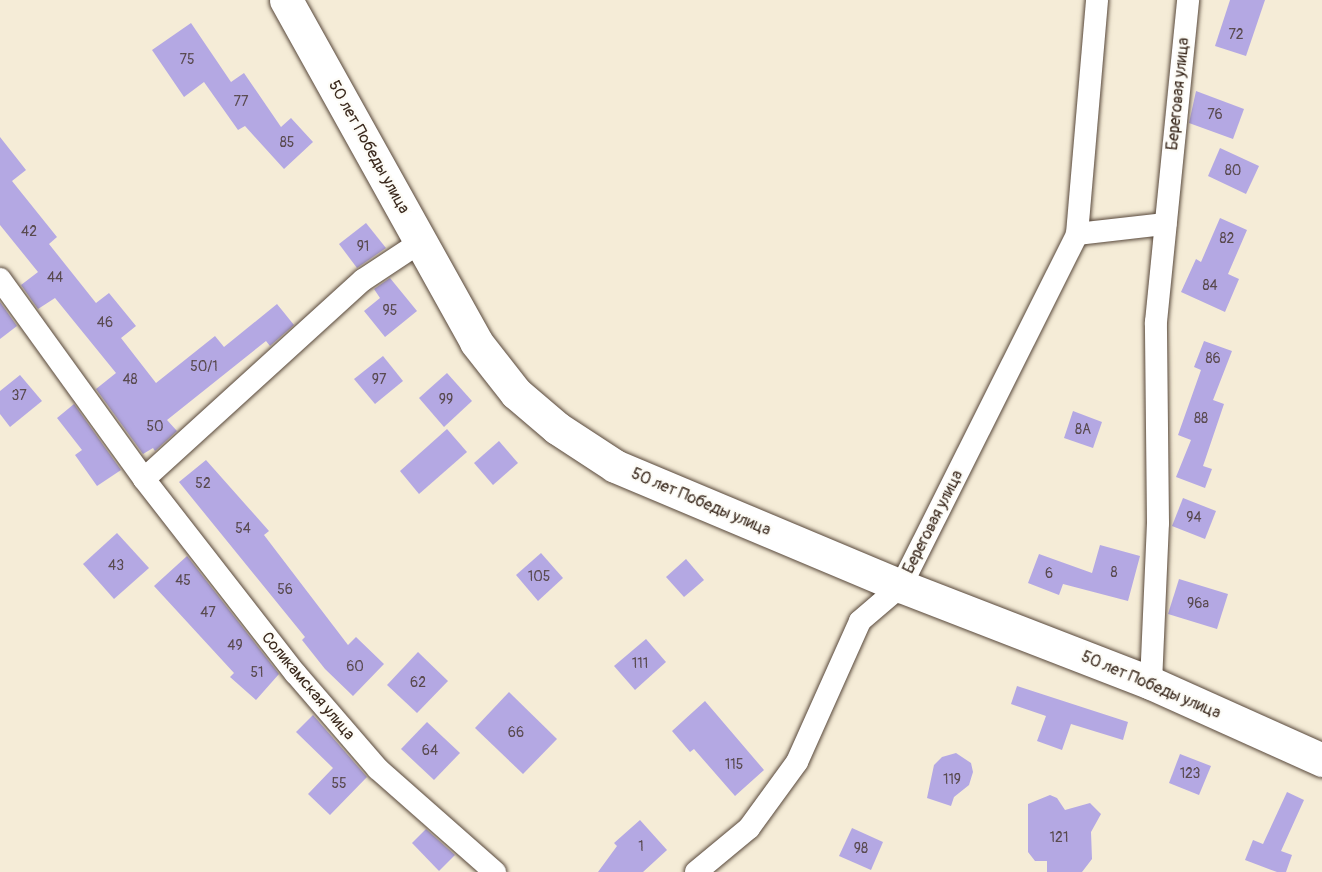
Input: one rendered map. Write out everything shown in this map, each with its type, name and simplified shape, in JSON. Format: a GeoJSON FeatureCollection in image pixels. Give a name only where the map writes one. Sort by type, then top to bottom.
{"type":"FeatureCollection","features":[{"type":"Feature","properties":{"kind":"main road","name":"50 лет Победы улица"},"geometry":{"type":"LineString","coordinates":[[286,0],[422,241],[476,342],[516,393],[557,428],[615,466],[901,586],[1151,683],[1322,760]]}},
{"type":"Feature","properties":{"kind":"street","name":"Береговая улица"},"geometry":{"type":"LineString","coordinates":[[696,872],[749,828],[797,762],[860,621],[901,586],[1077,234],[1097,0]]}},
{"type":"Feature","properties":{"kind":"street","name":"Береговая улица"},"geometry":{"type":"LineString","coordinates":[[1151,683],[1158,523],[1156,322],[1188,0]]}},
{"type":"Feature","properties":{"kind":"street"},"geometry":{"type":"LineString","coordinates":[[1077,234],[1165,224]]}},
{"type":"Feature","properties":{"kind":"street"},"geometry":{"type":"LineString","coordinates":[[144,479],[363,280],[422,241]]}},
{"type":"Feature","properties":{"kind":"street","name":"Соликамская улица"},"geometry":{"type":"LineString","coordinates":[[0,279],[144,479],[296,674],[378,769],[495,872]]}},
{"type":"Feature","properties":{"kind":"building"},"geometry":{"type":"Polygon","coordinates":[[[1230,0],[1265,0],[1246,56],[1215,46],[1230,0]]]}},
{"type":"Feature","properties":{"kind":"building"},"geometry":{"type":"Polygon","coordinates":[[[191,23],[231,82],[244,73],[281,127],[291,118],[313,142],[284,169],[245,126],[238,130],[204,82],[184,97],[152,50],[191,23]]]}},
{"type":"Feature","properties":{"kind":"building"},"geometry":{"type":"Polygon","coordinates":[[[1196,91],[1244,109],[1233,139],[1189,123],[1196,91]]]}},
{"type":"Feature","properties":{"kind":"building"},"geometry":{"type":"Polygon","coordinates":[[[0,137],[26,170],[12,181],[57,237],[49,244],[96,303],[109,293],[136,326],[121,338],[156,383],[215,336],[224,347],[277,304],[294,325],[270,346],[266,341],[167,420],[177,431],[155,451],[153,448],[143,454],[96,389],[116,373],[55,298],[38,309],[21,285],[38,272],[0,225],[0,137]]]}},
{"type":"Feature","properties":{"kind":"building"},"geometry":{"type":"Polygon","coordinates":[[[1220,148],[1259,166],[1246,194],[1208,176],[1220,148]]]}},
{"type":"Feature","properties":{"kind":"building"},"geometry":{"type":"Polygon","coordinates":[[[1220,218],[1247,230],[1228,274],[1239,279],[1225,312],[1181,292],[1196,259],[1201,262],[1220,218]]]}},
{"type":"Feature","properties":{"kind":"building"},"geometry":{"type":"Polygon","coordinates":[[[366,223],[386,248],[357,268],[339,244],[366,223]]]}},
{"type":"Feature","properties":{"kind":"building"},"geometry":{"type":"Polygon","coordinates":[[[390,278],[417,311],[385,337],[364,311],[380,298],[374,289],[390,278]]]}},
{"type":"Feature","properties":{"kind":"building"},"geometry":{"type":"Polygon","coordinates":[[[0,302],[17,326],[0,339],[0,302]]]}},
{"type":"Feature","properties":{"kind":"building"},"geometry":{"type":"Polygon","coordinates":[[[1204,341],[1232,351],[1213,400],[1224,404],[1203,466],[1212,469],[1205,488],[1176,477],[1191,440],[1178,435],[1201,370],[1194,367],[1204,341]]]}},
{"type":"Feature","properties":{"kind":"building"},"geometry":{"type":"Polygon","coordinates":[[[383,356],[403,381],[375,404],[354,379],[383,356]]]}},
{"type":"Feature","properties":{"kind":"building"},"geometry":{"type":"Polygon","coordinates":[[[447,373],[472,401],[444,427],[419,398],[447,373]]]}},
{"type":"Feature","properties":{"kind":"building"},"geometry":{"type":"Polygon","coordinates":[[[20,375],[42,401],[10,427],[0,414],[0,391],[20,375]]]}},
{"type":"Feature","properties":{"kind":"building"},"geometry":{"type":"Polygon","coordinates":[[[74,404],[121,470],[97,486],[75,455],[82,450],[57,418],[74,404]]]}},
{"type":"Feature","properties":{"kind":"building"},"geometry":{"type":"Polygon","coordinates":[[[1073,411],[1102,422],[1093,448],[1064,438],[1073,411]]]}},
{"type":"Feature","properties":{"kind":"building"},"geometry":{"type":"Polygon","coordinates":[[[447,429],[467,452],[419,494],[400,471],[447,429]]]}},
{"type":"Feature","properties":{"kind":"building"},"geometry":{"type":"Polygon","coordinates":[[[499,441],[518,463],[493,485],[474,463],[499,441]]]}},
{"type":"Feature","properties":{"kind":"building"},"geometry":{"type":"Polygon","coordinates":[[[206,460],[269,531],[264,535],[348,645],[356,637],[384,664],[353,696],[325,669],[302,640],[305,637],[179,482],[206,460]]]}},
{"type":"Feature","properties":{"kind":"building"},"geometry":{"type":"Polygon","coordinates":[[[1183,498],[1216,511],[1205,539],[1172,526],[1183,498]]]}},
{"type":"Feature","properties":{"kind":"building"},"geometry":{"type":"Polygon","coordinates":[[[117,533],[149,568],[114,599],[83,564],[117,533]]]}},
{"type":"Feature","properties":{"kind":"building"},"geometry":{"type":"Polygon","coordinates":[[[1100,545],[1140,556],[1128,601],[1063,584],[1059,595],[1028,583],[1039,554],[1092,573],[1100,545]]]}},
{"type":"Feature","properties":{"kind":"building"},"geometry":{"type":"Polygon","coordinates":[[[541,553],[563,578],[538,601],[516,575],[541,553]]]}},
{"type":"Feature","properties":{"kind":"building"},"geometry":{"type":"Polygon","coordinates":[[[187,556],[279,674],[256,700],[230,677],[234,673],[154,586],[187,556]]]}},
{"type":"Feature","properties":{"kind":"building"},"geometry":{"type":"Polygon","coordinates":[[[686,559],[704,580],[684,597],[666,577],[686,559]]]}},
{"type":"Feature","properties":{"kind":"building"},"geometry":{"type":"Polygon","coordinates":[[[1179,579],[1228,594],[1217,629],[1168,614],[1179,579]]]}},
{"type":"Feature","properties":{"kind":"building"},"geometry":{"type":"Polygon","coordinates":[[[646,639],[666,662],[635,690],[614,666],[646,639]]]}},
{"type":"Feature","properties":{"kind":"building"},"geometry":{"type":"Polygon","coordinates":[[[418,652],[448,681],[417,713],[387,685],[418,652]]]}},
{"type":"Feature","properties":{"kind":"building"},"geometry":{"type":"Polygon","coordinates":[[[1017,686],[1128,722],[1123,740],[1071,724],[1062,750],[1037,741],[1046,716],[1011,704],[1017,686]]]}},
{"type":"Feature","properties":{"kind":"building"},"geometry":{"type":"Polygon","coordinates":[[[509,692],[557,739],[523,774],[475,728],[509,692]]]}},
{"type":"Feature","properties":{"kind":"building"},"geometry":{"type":"Polygon","coordinates":[[[705,701],[764,770],[735,796],[694,749],[690,752],[672,731],[705,701]]]}},
{"type":"Feature","properties":{"kind":"building"},"geometry":{"type":"Polygon","coordinates":[[[313,715],[367,777],[330,815],[308,794],[333,768],[296,732],[313,715]]]}},
{"type":"Feature","properties":{"kind":"building"},"geometry":{"type":"Polygon","coordinates":[[[427,722],[460,753],[434,780],[401,749],[427,722]]]}},
{"type":"Feature","properties":{"kind":"building"},"geometry":{"type":"Polygon","coordinates":[[[956,753],[971,763],[973,772],[969,785],[954,797],[951,806],[927,798],[934,765],[942,757],[956,753]]]}},
{"type":"Feature","properties":{"kind":"building"},"geometry":{"type":"Polygon","coordinates":[[[1180,754],[1211,766],[1199,795],[1169,783],[1180,754]]]}},
{"type":"Feature","properties":{"kind":"building"},"geometry":{"type":"Polygon","coordinates":[[[1287,792],[1304,800],[1281,851],[1292,855],[1286,872],[1277,872],[1245,860],[1253,840],[1263,844],[1287,792]]]}},
{"type":"Feature","properties":{"kind":"building"},"geometry":{"type":"Polygon","coordinates":[[[1050,795],[1057,798],[1065,810],[1090,803],[1101,814],[1091,832],[1092,859],[1082,872],[1047,872],[1047,861],[1035,861],[1028,852],[1028,804],[1050,795]]]}},
{"type":"Feature","properties":{"kind":"building"},"geometry":{"type":"Polygon","coordinates":[[[640,820],[667,850],[643,872],[598,872],[617,846],[614,843],[640,820]]]}},
{"type":"Feature","properties":{"kind":"building"},"geometry":{"type":"Polygon","coordinates":[[[852,828],[883,842],[871,870],[839,856],[852,828]]]}},
{"type":"Feature","properties":{"kind":"building"},"geometry":{"type":"Polygon","coordinates":[[[426,829],[455,855],[439,871],[412,843],[426,829]]]}}]}
